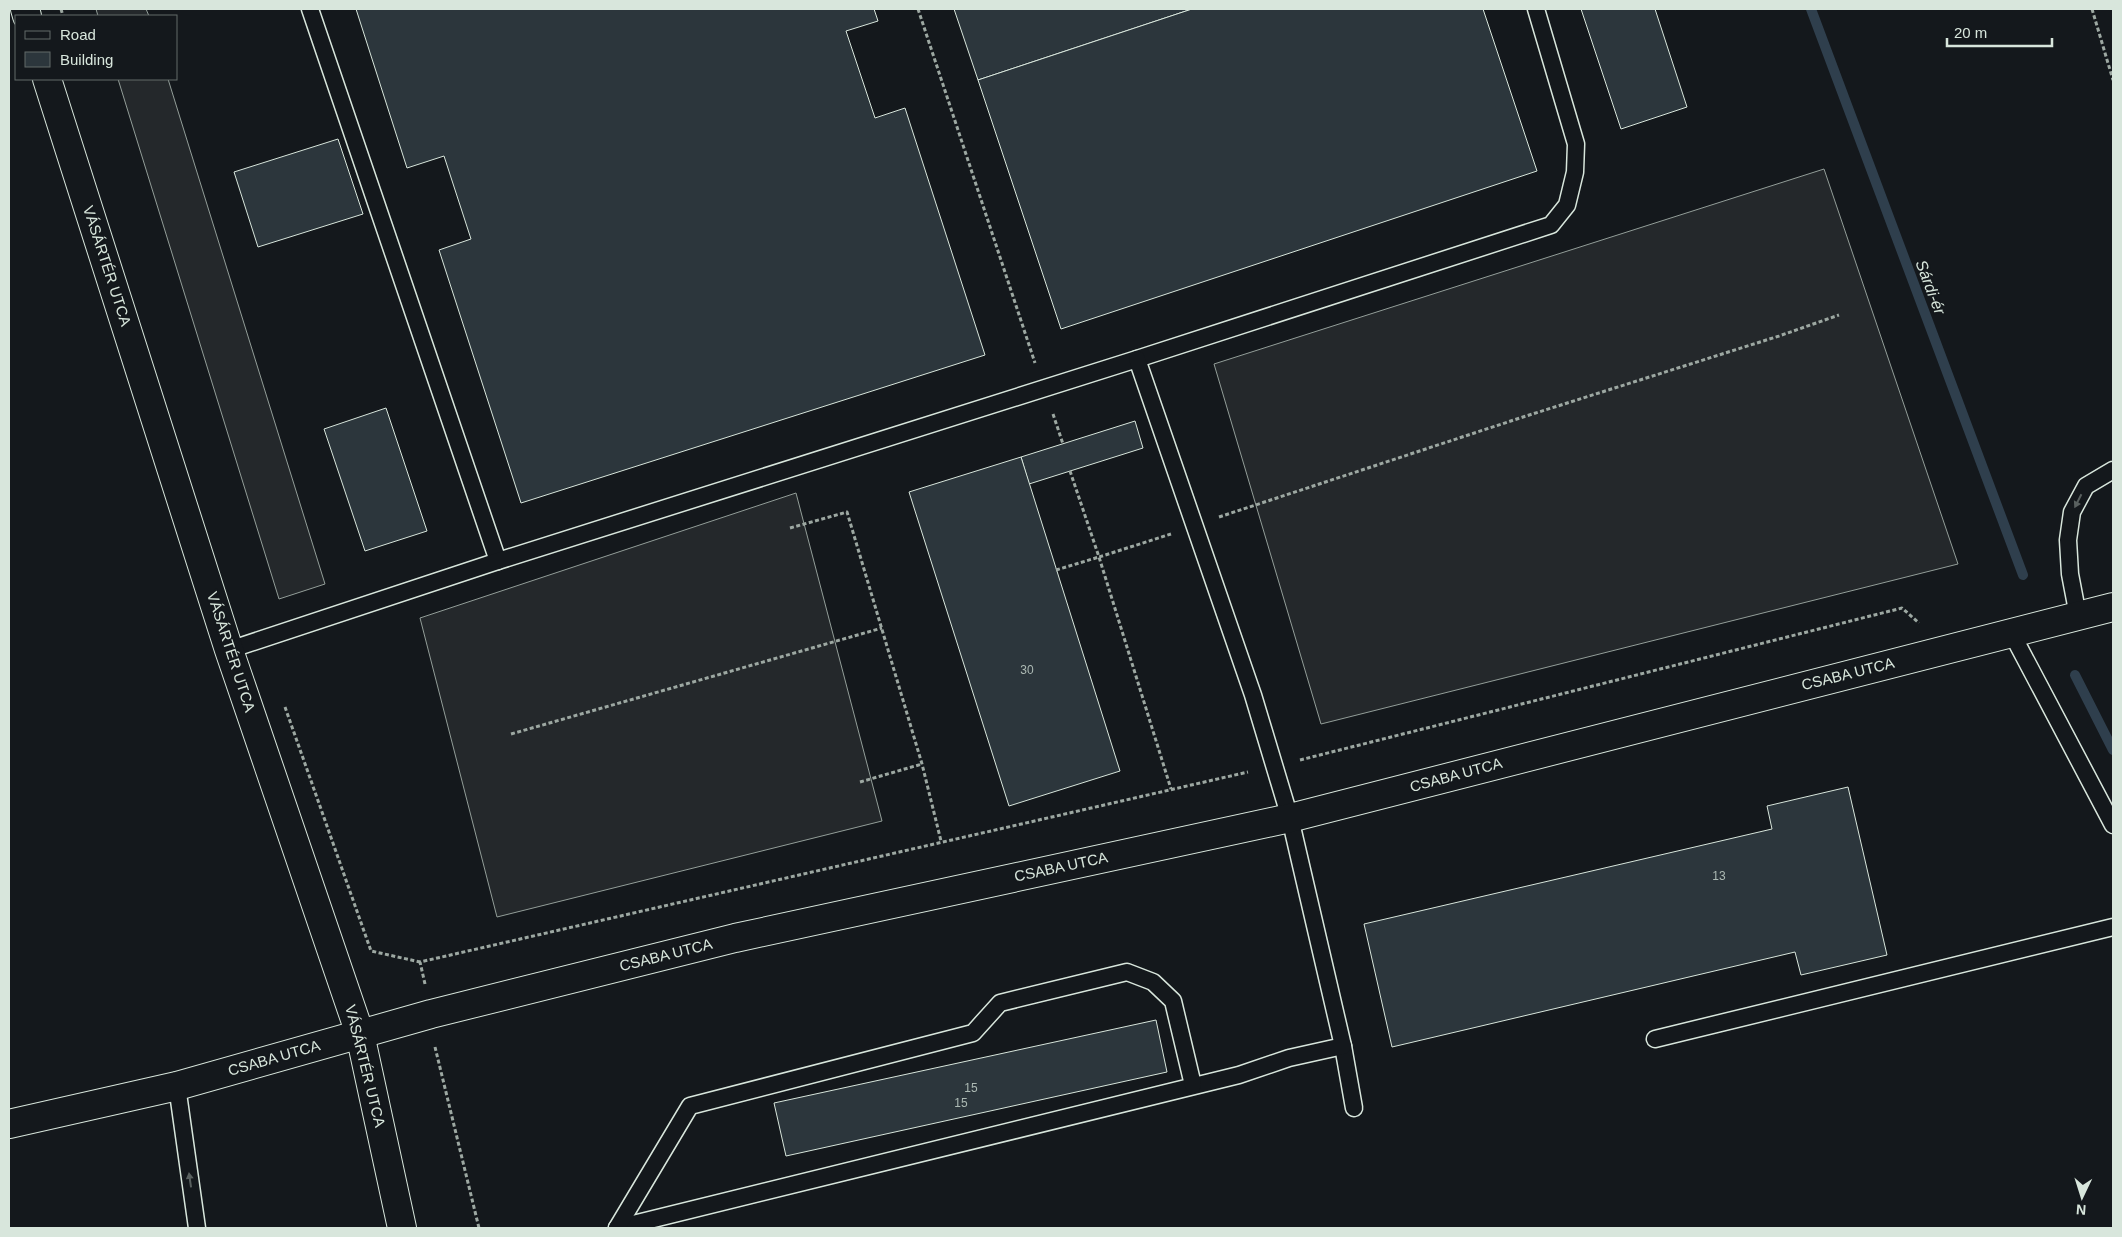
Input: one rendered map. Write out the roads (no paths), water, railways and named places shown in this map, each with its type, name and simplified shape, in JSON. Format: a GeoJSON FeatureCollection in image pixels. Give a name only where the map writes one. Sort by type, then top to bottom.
{"type":"FeatureCollection","features":[{"type":"Feature","properties":{"kind":"street","name":"VÁSÁRTÉR UTCA"},"geometry":{"type":"LineString","coordinates":[[47,80],[230,650],[360,1034],[402,1228]]}},
{"type":"Feature","properties":{"kind":"street","name":"CSABA UTCA"},"geometry":{"type":"LineString","coordinates":[[9,1124],[177,1086],[360,1034],[735,938],[1290,818],[2113,607]]}},
{"type":"Feature","properties":{"kind":"lane"},"geometry":{"type":"LineString","coordinates":[[310,9],[498,560]]}},
{"type":"Feature","properties":{"kind":"lane"},"geometry":{"type":"LineString","coordinates":[[230,650],[498,560],[1138,359],[1551,225],[1567,205],[1575,172],[1576,144],[1536,9]]}},
{"type":"Feature","properties":{"kind":"lane"},"geometry":{"type":"LineString","coordinates":[[1138,359],[1253,695],[1290,818],[1343,1046],[1354,1108]]}},
{"type":"Feature","properties":{"kind":"lane"},"geometry":{"type":"LineString","coordinates":[[2078,616],[2070,574],[2068,540],[2072,512],[2086,486],[2113,470]]}},
{"type":"Feature","properties":{"kind":"lane"},"geometry":{"type":"LineString","coordinates":[[2011,632],[2113,825]]}},
{"type":"Feature","properties":{"kind":"lane"},"geometry":{"type":"LineString","coordinates":[[1655,1039],[2113,927]]}},
{"type":"Feature","properties":{"kind":"lane"},"geometry":{"type":"LineString","coordinates":[[617,1228],[690,1106],[973,1033],[1000,1003],[1126,972],[1153,982],[1173,1001],[1193,1085]]}},
{"type":"Feature","properties":{"kind":"lane"},"geometry":{"type":"LineString","coordinates":[[617,1228],[1239,1075],[1289,1058],[1343,1046]]}},
{"type":"Feature","properties":{"kind":"lane"},"geometry":{"type":"LineString","coordinates":[[177,1086],[197,1228]]}},
{"type":"Feature","properties":{"kind":"waterway","name":"Sárdi-ér"},"geometry":{"type":"LineString","coordinates":[[1811,9],[2023,575]]}},
{"type":"Feature","properties":{"kind":"waterway","name":"Sárdi-ér"},"geometry":{"type":"LineString","coordinates":[[2075,675],[2113,750]]}}]}
